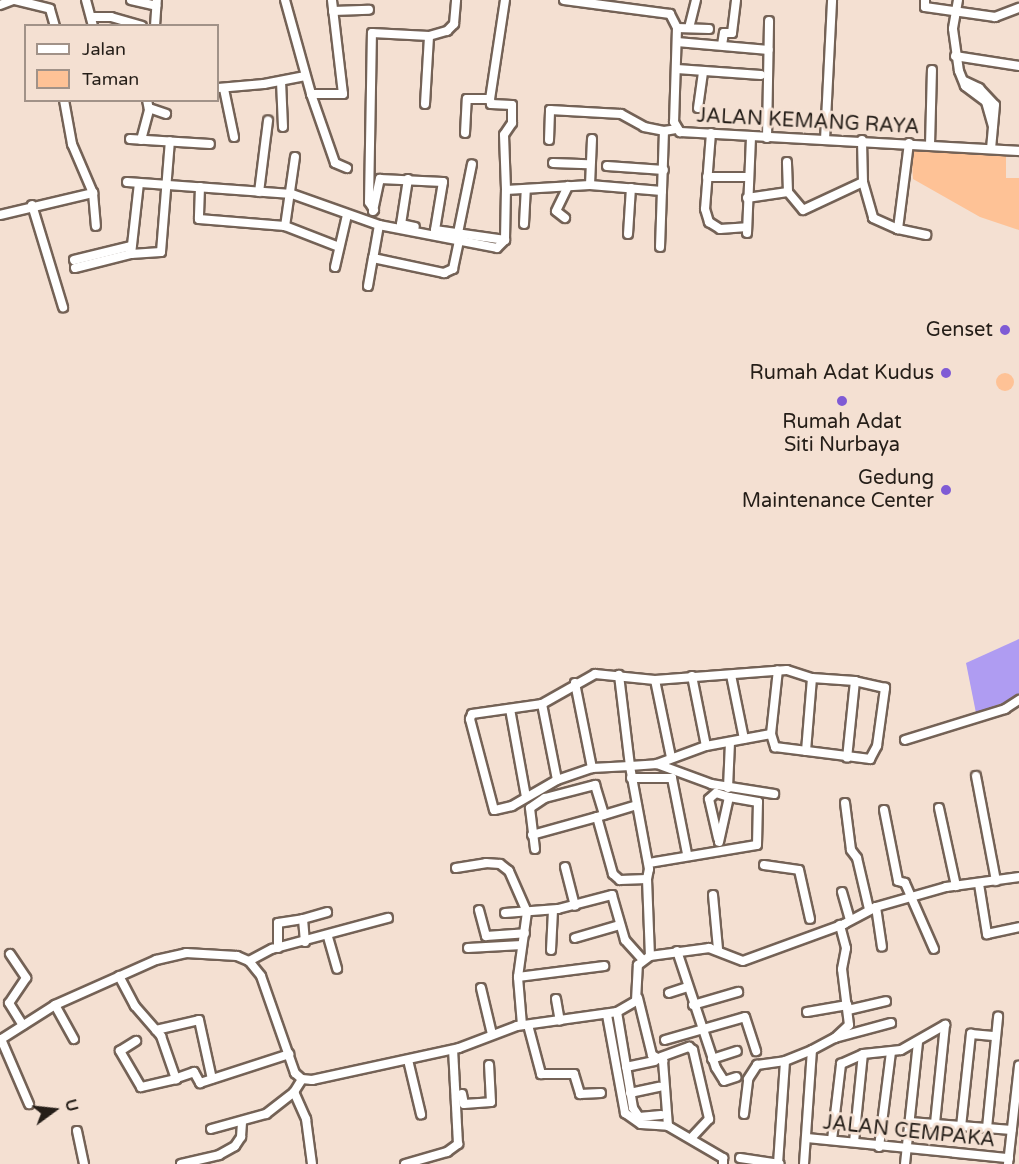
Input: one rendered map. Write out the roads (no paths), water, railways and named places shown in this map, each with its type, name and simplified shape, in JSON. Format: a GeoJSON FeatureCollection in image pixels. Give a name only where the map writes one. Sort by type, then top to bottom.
{"type":"FeatureCollection","features":[{"type":"Feature","properties":{"kind":"street"},"geometry":{"type":"LineString","coordinates":[[0,4],[14,0],[50,9],[54,24]]}},
{"type":"Feature","properties":{"kind":"street"},"geometry":{"type":"LineString","coordinates":[[86,0],[92,22],[111,17],[135,24]]}},
{"type":"Feature","properties":{"kind":"street"},"geometry":{"type":"LineString","coordinates":[[130,0],[156,3],[156,24]]}},
{"type":"Feature","properties":{"kind":"street"},"geometry":{"type":"LineString","coordinates":[[285,0],[310,94],[337,166],[347,168]]}},
{"type":"Feature","properties":{"kind":"street"},"geometry":{"type":"LineString","coordinates":[[310,94],[343,94],[332,0]]}},
{"type":"Feature","properties":{"kind":"street"},"geometry":{"type":"LineString","coordinates":[[374,210],[369,202],[372,33],[429,36],[454,24],[456,0]]}},
{"type":"Feature","properties":{"kind":"street"},"geometry":{"type":"LineString","coordinates":[[127,182],[292,194],[375,224],[458,237],[505,240],[504,135],[512,123],[512,105],[490,104],[490,99],[505,0]]}},
{"type":"Feature","properties":{"kind":"street"},"geometry":{"type":"LineString","coordinates":[[564,0],[643,5],[665,12],[677,28],[709,29]]}},
{"type":"Feature","properties":{"kind":"street"},"geometry":{"type":"LineString","coordinates":[[689,28],[696,0]]}},
{"type":"Feature","properties":{"kind":"street"},"geometry":{"type":"LineString","coordinates":[[722,45],[724,33],[732,33],[736,0]]}},
{"type":"Feature","properties":{"kind":"street"},"geometry":{"type":"LineString","coordinates":[[825,140],[832,0]]}},
{"type":"Feature","properties":{"kind":"street"},"geometry":{"type":"LineString","coordinates":[[925,0],[925,7],[995,17],[1019,8]]}},
{"type":"Feature","properties":{"kind":"street"},"geometry":{"type":"LineString","coordinates":[[958,0],[954,12],[955,56],[964,81],[989,100],[996,113],[991,148]]}},
{"type":"Feature","properties":{"kind":"street"},"geometry":{"type":"LineString","coordinates":[[333,11],[369,10]]}},
{"type":"Feature","properties":{"kind":"street"},"geometry":{"type":"LineString","coordinates":[[767,138],[769,21]]}},
{"type":"Feature","properties":{"kind":"street","name":"JALAN KEMANG RAYA"},"geometry":{"type":"LineString","coordinates":[[677,28],[676,129],[767,138],[862,140],[1019,151]]}},
{"type":"Feature","properties":{"kind":"street"},"geometry":{"type":"LineString","coordinates":[[425,104],[429,36]]}},
{"type":"Feature","properties":{"kind":"street"},"geometry":{"type":"LineString","coordinates":[[677,42],[769,50]]}},
{"type":"Feature","properties":{"kind":"street"},"geometry":{"type":"LineString","coordinates":[[955,56],[1019,66]]}},
{"type":"Feature","properties":{"kind":"street"},"geometry":{"type":"LineString","coordinates":[[677,69],[761,75]]}},
{"type":"Feature","properties":{"kind":"street"},"geometry":{"type":"LineString","coordinates":[[930,145],[932,70]]}},
{"type":"Feature","properties":{"kind":"street"},"geometry":{"type":"LineString","coordinates":[[698,108],[703,71]]}},
{"type":"Feature","properties":{"kind":"street"},"geometry":{"type":"LineString","coordinates":[[234,136],[221,88],[305,76]]}},
{"type":"Feature","properties":{"kind":"street"},"geometry":{"type":"LineString","coordinates":[[281,81],[283,127]]}},
{"type":"Feature","properties":{"kind":"street"},"geometry":{"type":"LineString","coordinates":[[465,133],[467,99],[490,99]]}},
{"type":"Feature","properties":{"kind":"street"},"geometry":{"type":"LineString","coordinates":[[64,102],[72,144],[93,193],[96,226]]}},
{"type":"Feature","properties":{"kind":"street"},"geometry":{"type":"LineString","coordinates":[[141,140],[148,104],[166,114]]}},
{"type":"Feature","properties":{"kind":"street"},"geometry":{"type":"LineString","coordinates":[[549,140],[550,110],[621,114],[644,127],[664,131],[676,129]]}},
{"type":"Feature","properties":{"kind":"street"},"geometry":{"type":"LineString","coordinates":[[259,192],[268,121]]}},
{"type":"Feature","properties":{"kind":"street"},"geometry":{"type":"LineString","coordinates":[[660,247],[664,131]]}},
{"type":"Feature","properties":{"kind":"street"},"geometry":{"type":"LineString","coordinates":[[711,134],[705,209],[709,222],[720,229],[747,230],[747,177],[751,136]]}},
{"type":"Feature","properties":{"kind":"street"},"geometry":{"type":"LineString","coordinates":[[130,139],[210,144]]}},
{"type":"Feature","properties":{"kind":"street"},"geometry":{"type":"LineString","coordinates":[[590,185],[588,164],[592,139]]}},
{"type":"Feature","properties":{"kind":"street"},"geometry":{"type":"LineString","coordinates":[[862,140],[863,182],[873,218],[898,229],[926,235]]}},
{"type":"Feature","properties":{"kind":"street"},"geometry":{"type":"LineString","coordinates":[[75,264],[131,250],[161,252],[169,184],[170,141]]}},
{"type":"Feature","properties":{"kind":"street"},"geometry":{"type":"LineString","coordinates":[[898,229],[909,143]]}},
{"type":"Feature","properties":{"kind":"street"},"geometry":{"type":"LineString","coordinates":[[285,226],[292,194],[295,157]]}},
{"type":"Feature","properties":{"kind":"street"},"geometry":{"type":"LineString","coordinates":[[787,162],[788,192],[803,210],[863,182]]}},
{"type":"Feature","properties":{"kind":"street"},"geometry":{"type":"LineString","coordinates":[[553,163],[588,164]]}},
{"type":"Feature","properties":{"kind":"street"},"geometry":{"type":"LineString","coordinates":[[373,258],[450,272],[472,164]]}},
{"type":"Feature","properties":{"kind":"street"},"geometry":{"type":"LineString","coordinates":[[607,166],[664,170]]}},
{"type":"Feature","properties":{"kind":"street"},"geometry":{"type":"LineString","coordinates":[[707,177],[747,177]]}},
{"type":"Feature","properties":{"kind":"street"},"geometry":{"type":"LineString","coordinates":[[368,286],[373,258],[374,210],[380,179],[408,179],[444,184],[435,230]]}},
{"type":"Feature","properties":{"kind":"street"},"geometry":{"type":"LineString","coordinates":[[408,179],[401,224],[458,237]]}},
{"type":"Feature","properties":{"kind":"street"},"geometry":{"type":"LineString","coordinates":[[131,250],[139,183]]}},
{"type":"Feature","properties":{"kind":"street"},"geometry":{"type":"LineString","coordinates":[[506,190],[590,185],[662,191]]}},
{"type":"Feature","properties":{"kind":"street"},"geometry":{"type":"LineString","coordinates":[[565,218],[556,211],[568,186]]}},
{"type":"Feature","properties":{"kind":"street"},"geometry":{"type":"LineString","coordinates":[[200,187],[199,219],[285,226],[339,248]]}},
{"type":"Feature","properties":{"kind":"street"},"geometry":{"type":"LineString","coordinates":[[628,234],[631,188]]}},
{"type":"Feature","properties":{"kind":"street"},"geometry":{"type":"LineString","coordinates":[[525,224],[526,189]]}},
{"type":"Feature","properties":{"kind":"street"},"geometry":{"type":"LineString","coordinates":[[747,198],[788,192]]}},
{"type":"Feature","properties":{"kind":"street"},"geometry":{"type":"LineString","coordinates":[[0,215],[32,205],[93,193]]}},
{"type":"Feature","properties":{"kind":"street"},"geometry":{"type":"LineString","coordinates":[[32,205],[63,308]]}},
{"type":"Feature","properties":{"kind":"street"},"geometry":{"type":"LineString","coordinates":[[335,267],[347,215]]}},
{"type":"Feature","properties":{"kind":"street"},"geometry":{"type":"LineString","coordinates":[[771,734],[706,746],[657,764],[592,768],[557,780],[497,811],[492,808],[470,719],[480,710],[510,709],[542,704],[575,683],[595,674],[655,680],[778,670],[812,678],[855,681],[885,688],[873,757],[848,758],[775,747],[771,734],[778,670]]}},
{"type":"Feature","properties":{"kind":"street"},"geometry":{"type":"LineString","coordinates":[[619,675],[631,778],[650,863],[647,879],[646,958],[637,970],[638,998],[652,1055],[658,1059],[668,1126]]}},
{"type":"Feature","properties":{"kind":"street"},"geometry":{"type":"LineString","coordinates":[[731,675],[744,739]]}},
{"type":"Feature","properties":{"kind":"street"},"geometry":{"type":"LineString","coordinates":[[692,676],[706,746]]}},
{"type":"Feature","properties":{"kind":"street"},"geometry":{"type":"LineString","coordinates":[[806,751],[812,678]]}},
{"type":"Feature","properties":{"kind":"street"},"geometry":{"type":"LineString","coordinates":[[655,680],[671,757]]}},
{"type":"Feature","properties":{"kind":"street"},"geometry":{"type":"LineString","coordinates":[[848,758],[855,681]]}},
{"type":"Feature","properties":{"kind":"street"},"geometry":{"type":"LineString","coordinates":[[575,683],[592,768]]}},
{"type":"Feature","properties":{"kind":"street"},"geometry":{"type":"LineString","coordinates":[[905,740],[1005,708],[1019,700]]}},
{"type":"Feature","properties":{"kind":"street"},"geometry":{"type":"LineString","coordinates":[[542,704],[557,780]]}},
{"type":"Feature","properties":{"kind":"street"},"geometry":{"type":"LineString","coordinates":[[510,709],[526,797]]}},
{"type":"Feature","properties":{"kind":"street"},"geometry":{"type":"LineString","coordinates":[[720,846],[728,792],[730,742]]}},
{"type":"Feature","properties":{"kind":"street"},"geometry":{"type":"LineString","coordinates":[[650,863],[720,846],[757,845],[758,802],[657,764]]}},
{"type":"Feature","properties":{"kind":"street"},"geometry":{"type":"LineString","coordinates":[[976,776],[996,882]]}},
{"type":"Feature","properties":{"kind":"street"},"geometry":{"type":"LineString","coordinates":[[631,778],[672,778],[687,854]]}},
{"type":"Feature","properties":{"kind":"street"},"geometry":{"type":"LineString","coordinates":[[535,849],[530,808],[545,798],[574,787],[595,785],[613,874],[620,880],[647,879]]}},
{"type":"Feature","properties":{"kind":"street"},"geometry":{"type":"LineString","coordinates":[[720,846],[709,799],[716,793],[728,792],[774,794]]}},
{"type":"Feature","properties":{"kind":"street"},"geometry":{"type":"LineString","coordinates":[[845,803],[851,850],[857,858],[873,908],[882,947]]}},
{"type":"Feature","properties":{"kind":"street"},"geometry":{"type":"LineString","coordinates":[[532,835],[637,805]]}},
{"type":"Feature","properties":{"kind":"street"},"geometry":{"type":"LineString","coordinates":[[939,808],[956,886]]}},
{"type":"Feature","properties":{"kind":"street"},"geometry":{"type":"LineString","coordinates":[[884,810],[898,881],[905,883],[934,949]]}},
{"type":"Feature","properties":{"kind":"street"},"geometry":{"type":"LineString","coordinates":[[456,868],[478,862],[505,867],[527,912],[518,977],[525,1025],[539,1072],[574,1074],[579,1094],[601,1093]]}},
{"type":"Feature","properties":{"kind":"street"},"geometry":{"type":"LineString","coordinates":[[764,865],[799,870],[810,919]]}},
{"type":"Feature","properties":{"kind":"street"},"geometry":{"type":"LineString","coordinates":[[565,867],[575,906]]}},
{"type":"Feature","properties":{"kind":"street"},"geometry":{"type":"LineString","coordinates":[[505,913],[553,910],[612,895],[628,947],[646,958],[677,951],[718,949],[744,961],[840,925],[873,908],[956,886],[1019,877]]}},
{"type":"Feature","properties":{"kind":"street"},"geometry":{"type":"LineString","coordinates":[[978,884],[987,934],[1019,927]]}},
{"type":"Feature","properties":{"kind":"street"},"geometry":{"type":"LineString","coordinates":[[842,892],[850,920]]}},
{"type":"Feature","properties":{"kind":"street"},"geometry":{"type":"LineString","coordinates":[[713,895],[718,949]]}},
{"type":"Feature","properties":{"kind":"street"},"geometry":{"type":"LineString","coordinates":[[479,910],[486,936],[525,933]]}},
{"type":"Feature","properties":{"kind":"street"},"geometry":{"type":"LineString","coordinates":[[551,950],[553,910]]}},
{"type":"Feature","properties":{"kind":"street"},"geometry":{"type":"LineString","coordinates":[[278,948],[278,923],[327,912]]}},
{"type":"Feature","properties":{"kind":"street"},"geometry":{"type":"LineString","coordinates":[[249,961],[278,948],[328,937],[388,918]]}},
{"type":"Feature","properties":{"kind":"street"},"geometry":{"type":"LineString","coordinates":[[303,919],[305,942]]}},
{"type":"Feature","properties":{"kind":"street"},"geometry":{"type":"LineString","coordinates":[[575,938],[620,925]]}},
{"type":"Feature","properties":{"kind":"street"},"geometry":{"type":"LineString","coordinates":[[744,1114],[752,1070],[757,1065],[785,1060],[812,1050],[836,1036],[849,1025],[842,969],[846,948],[840,925]]}},
{"type":"Feature","properties":{"kind":"street"},"geometry":{"type":"LineString","coordinates":[[328,937],[337,969]]}},
{"type":"Feature","properties":{"kind":"street"},"geometry":{"type":"LineString","coordinates":[[468,948],[522,945]]}},
{"type":"Feature","properties":{"kind":"street"},"geometry":{"type":"LineString","coordinates":[[677,951],[712,1059],[723,1081],[736,1077]]}},
{"type":"Feature","properties":{"kind":"street"},"geometry":{"type":"LineString","coordinates":[[28,1104],[1,1040],[55,1005],[156,960],[186,953],[237,956],[249,961],[265,984],[289,1054],[302,1079]]}},
{"type":"Feature","properties":{"kind":"street"},"geometry":{"type":"LineString","coordinates":[[10,954],[26,978],[9,1002],[23,1025]]}},
{"type":"Feature","properties":{"kind":"street"},"geometry":{"type":"LineString","coordinates":[[518,977],[604,966]]}},
{"type":"Feature","properties":{"kind":"street"},"geometry":{"type":"LineString","coordinates":[[119,976],[135,1006],[156,1030],[177,1078]]}},
{"type":"Feature","properties":{"kind":"street"},"geometry":{"type":"LineString","coordinates":[[669,993],[687,987]]}},
{"type":"Feature","properties":{"kind":"street"},"geometry":{"type":"LineString","coordinates":[[481,988],[492,1034]]}},
{"type":"Feature","properties":{"kind":"street"},"geometry":{"type":"LineString","coordinates":[[693,1005],[738,992]]}},
{"type":"Feature","properties":{"kind":"street"},"geometry":{"type":"LineString","coordinates":[[211,1130],[242,1123],[266,1114],[294,1092],[302,1079],[456,1049],[492,1034],[525,1025],[612,1014],[638,998]]}},
{"type":"Feature","properties":{"kind":"street"},"geometry":{"type":"LineString","coordinates":[[556,999],[560,1021]]}},
{"type":"Feature","properties":{"kind":"street"},"geometry":{"type":"LineString","coordinates":[[807,1012],[886,1001]]}},
{"type":"Feature","properties":{"kind":"street"},"geometry":{"type":"LineString","coordinates":[[55,1005],[74,1039]]}},
{"type":"Feature","properties":{"kind":"street"},"geometry":{"type":"LineString","coordinates":[[612,1014],[626,1067],[633,1108],[639,1117],[662,1115]]}},
{"type":"Feature","properties":{"kind":"street"},"geometry":{"type":"LineString","coordinates":[[612,1014],[625,1113],[632,1121],[641,1124],[668,1126],[724,1159],[723,1164]]}},
{"type":"Feature","properties":{"kind":"street"},"geometry":{"type":"LineString","coordinates":[[665,1040],[745,1017],[756,1051]]}},
{"type":"Feature","properties":{"kind":"street"},"geometry":{"type":"LineString","coordinates":[[987,1128],[998,1017]]}},
{"type":"Feature","properties":{"kind":"street"},"geometry":{"type":"LineString","coordinates":[[156,1030],[199,1020],[212,1079]]}},
{"type":"Feature","properties":{"kind":"street"},"geometry":{"type":"LineString","coordinates":[[836,1036],[891,1023]]}},
{"type":"Feature","properties":{"kind":"street"},"geometry":{"type":"LineString","coordinates":[[832,1140],[840,1066],[863,1054],[891,1052],[918,1043],[946,1026],[935,1123]]}},
{"type":"Feature","properties":{"kind":"street"},"geometry":{"type":"LineString","coordinates":[[961,1127],[971,1034],[996,1036]]}},
{"type":"Feature","properties":{"kind":"street"},"geometry":{"type":"LineString","coordinates":[[136,1041],[120,1051],[141,1087],[194,1072],[200,1083],[289,1054]]}},
{"type":"Feature","properties":{"kind":"street"},"geometry":{"type":"LineString","coordinates":[[905,1164],[918,1043]]}},
{"type":"Feature","properties":{"kind":"street"},"geometry":{"type":"LineString","coordinates":[[626,1067],[658,1059],[688,1047],[693,1050],[708,1116],[690,1138]]}},
{"type":"Feature","properties":{"kind":"street"},"geometry":{"type":"LineString","coordinates":[[456,1049],[464,1103],[492,1101],[489,1065]]}},
{"type":"Feature","properties":{"kind":"street"},"geometry":{"type":"LineString","coordinates":[[405,1164],[447,1152],[458,1144],[456,1049]]}},
{"type":"Feature","properties":{"kind":"street"},"geometry":{"type":"LineString","coordinates":[[804,1164],[812,1050]]}},
{"type":"Feature","properties":{"kind":"street"},"geometry":{"type":"LineString","coordinates":[[712,1059],[737,1051]]}},
{"type":"Feature","properties":{"kind":"street"},"geometry":{"type":"LineString","coordinates":[[879,1147],[891,1052]]}},
{"type":"Feature","properties":{"kind":"street"},"geometry":{"type":"LineString","coordinates":[[854,1142],[863,1054]]}},
{"type":"Feature","properties":{"kind":"street"},"geometry":{"type":"LineString","coordinates":[[408,1060],[421,1114]]}},
{"type":"Feature","properties":{"kind":"street"},"geometry":{"type":"LineString","coordinates":[[740,1158],[779,1164],[785,1060]]}},
{"type":"Feature","properties":{"kind":"street"},"geometry":{"type":"LineString","coordinates":[[1009,1161],[1012,1130],[1016,1120],[1019,1066]]}},
{"type":"Feature","properties":{"kind":"street"},"geometry":{"type":"LineString","coordinates":[[630,1093],[659,1087]]}},
{"type":"Feature","properties":{"kind":"street"},"geometry":{"type":"LineString","coordinates":[[294,1092],[306,1119],[312,1164]]}},
{"type":"Feature","properties":{"kind":"street"},"geometry":{"type":"LineString","coordinates":[[910,1122],[1012,1130]]}},
{"type":"Feature","properties":{"kind":"street"},"geometry":{"type":"LineString","coordinates":[[181,1164],[219,1155],[239,1141],[242,1123]]}},
{"type":"Feature","properties":{"kind":"street"},"geometry":{"type":"LineString","coordinates":[[77,1131],[84,1164]]}},
{"type":"Feature","properties":{"kind":"street","name":"JALAN CEMPAKA"},"geometry":{"type":"LineString","coordinates":[[807,1138],[1009,1161]]}},
{"type":"Feature","properties":{"kind":"street"},"geometry":{"type":"LineString","coordinates":[[219,1155],[224,1164]]}},
{"type":"Feature","properties":{"kind":"place","name":"Genset"},"geometry":{"type":"Point","coordinates":[1005,330]}},
{"type":"Feature","properties":{"kind":"place","name":"Rumah Adat Kudus"},"geometry":{"type":"Point","coordinates":[946,373]}},
{"type":"Feature","properties":{"kind":"place","name":"Rumah Adat Siti Nurbaya"},"geometry":{"type":"Point","coordinates":[842,401]}},
{"type":"Feature","properties":{"kind":"place","name":"Gedung Maintenance Center"},"geometry":{"type":"Point","coordinates":[946,490]}}]}
